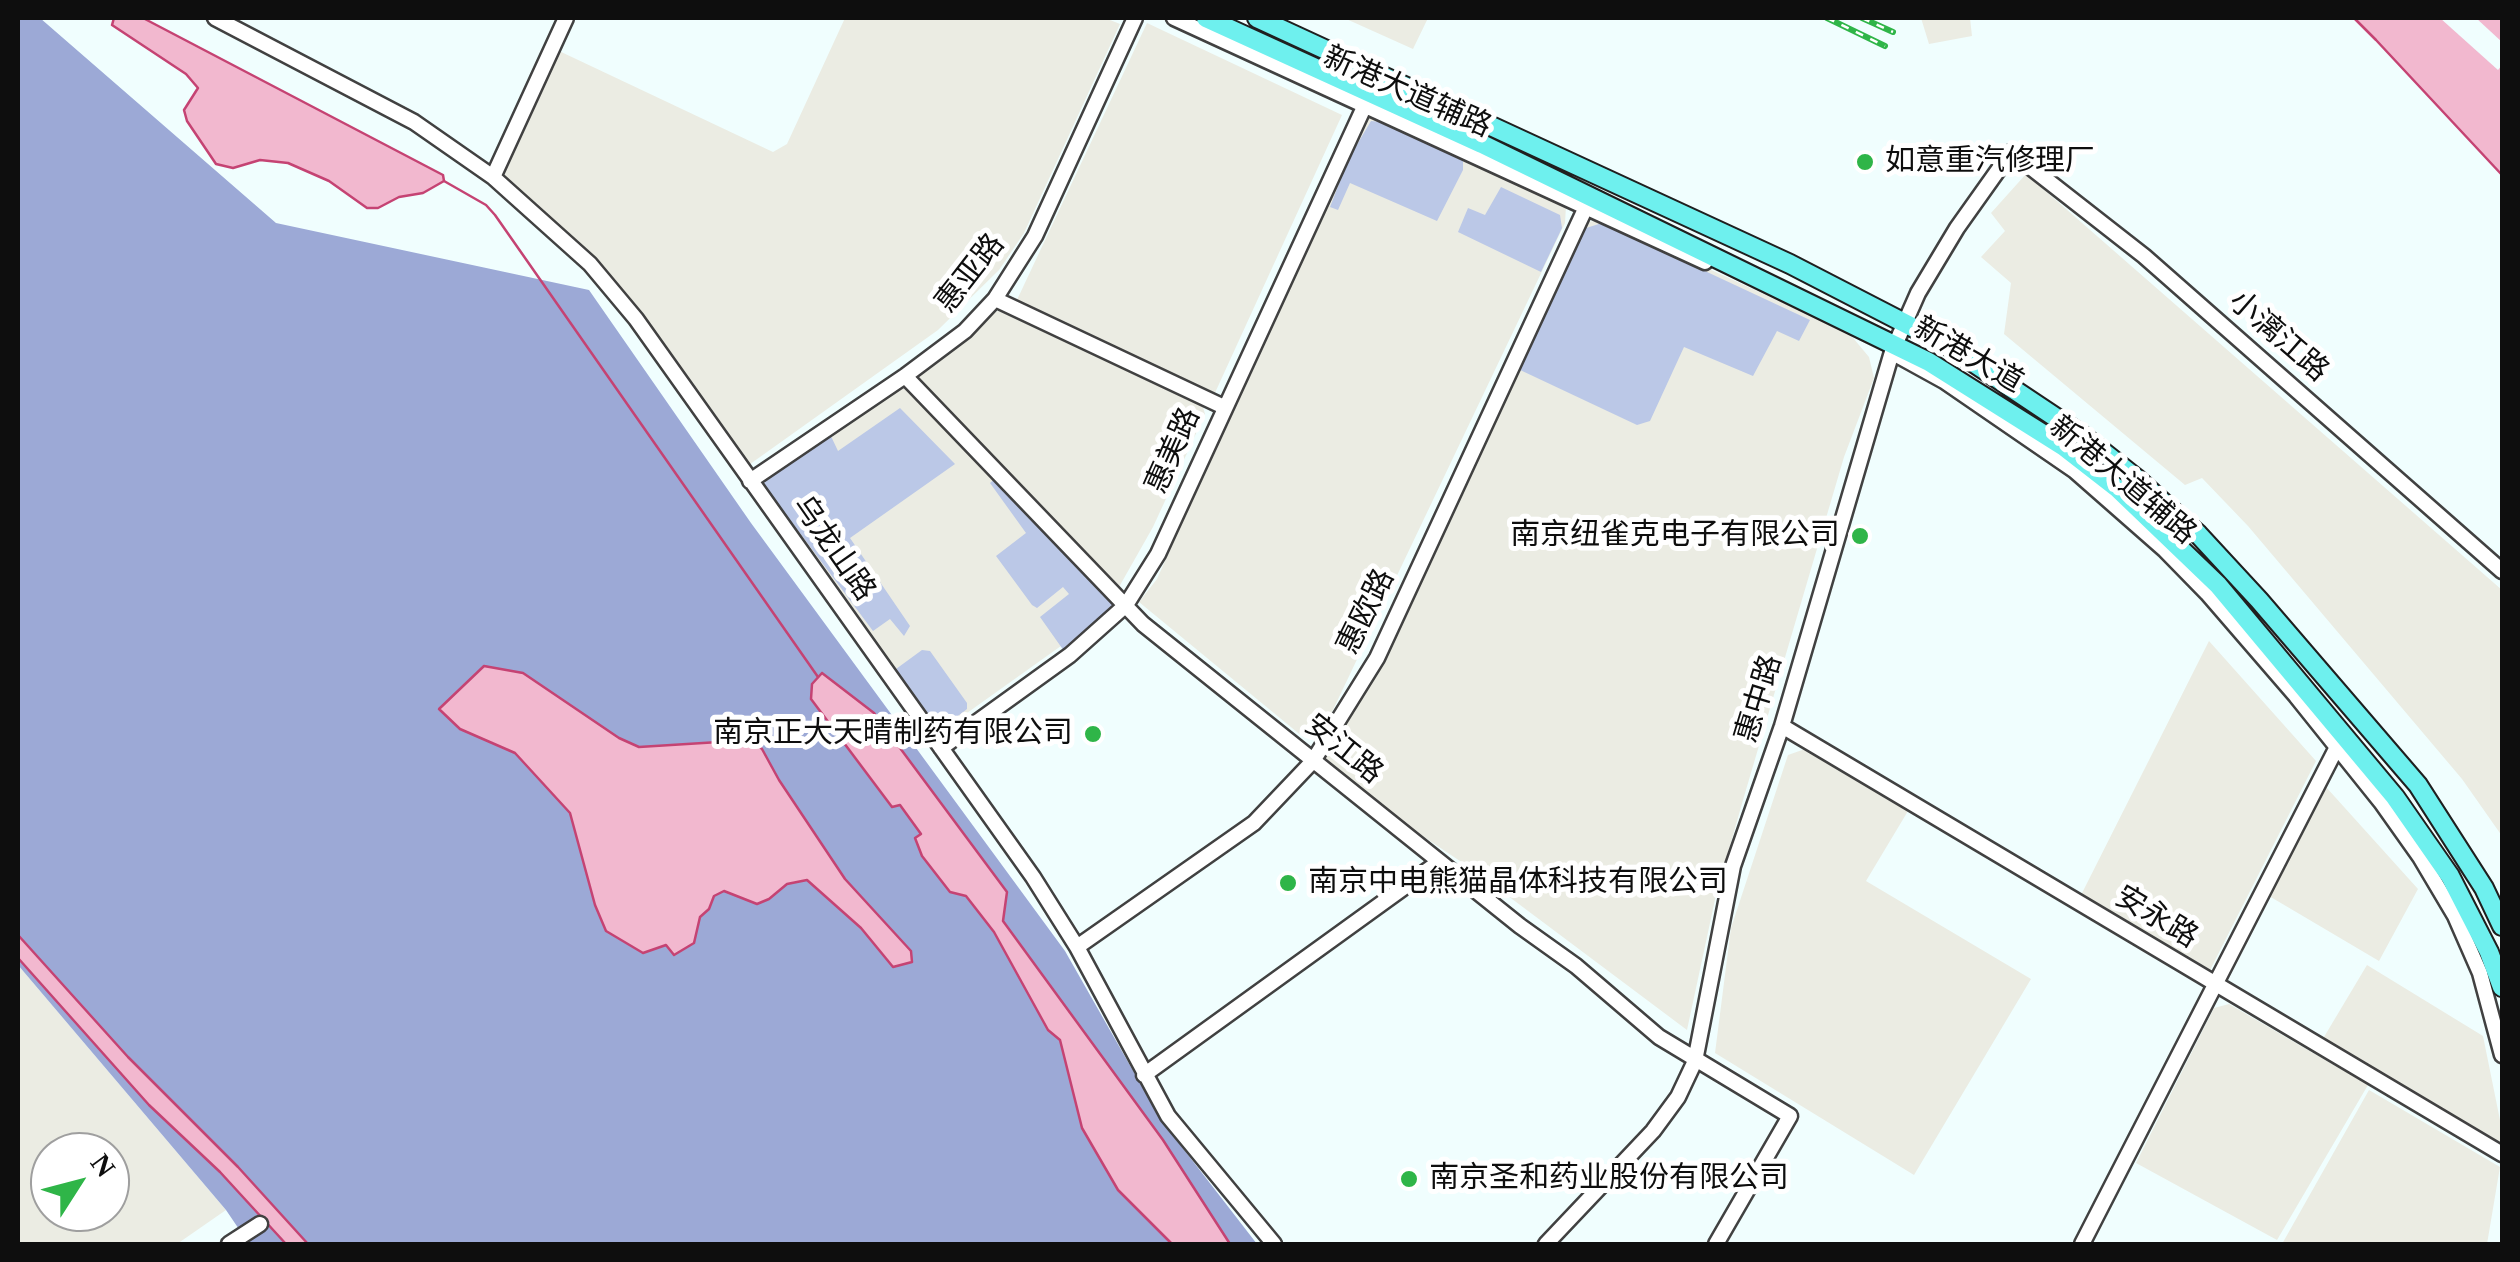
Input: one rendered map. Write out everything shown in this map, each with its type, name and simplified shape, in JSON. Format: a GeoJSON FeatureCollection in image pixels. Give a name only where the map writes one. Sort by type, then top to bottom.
{"type":"FeatureCollection","features":[{"type":"Feature","properties":{"kind":"main road","name":"新港大道"},"geometry":{"type":"LineString","coordinates":[[1206,18],[1482,144],[1893,349],[1988,397],[2064,448],[2118,489],[2218,585],[2395,797],[2450,876],[2490,952],[2502,987]]}},
{"type":"Feature","properties":{"kind":"main road","name":"新港大道"},"geometry":{"type":"LineString","coordinates":[[1257,18],[1790,264],[1947,345],[2082,436],[2198,534],[2260,600],[2418,785],[2484,888],[2502,926]]}},
{"type":"Feature","properties":{"kind":"street","name":"乌龙山路"},"geometry":{"type":"LineString","coordinates":[[215,18],[414,122],[493,177],[590,264],[636,319],[1033,877],[1077,947],[1168,1116],[1274,1244]]}},
{"type":"Feature","properties":{"kind":"street"},"geometry":{"type":"LineString","coordinates":[[493,177],[566,18]]}},
{"type":"Feature","properties":{"kind":"street","name":"惠亚路"},"geometry":{"type":"LineString","coordinates":[[750,480],[905,376],[965,331],[995,298],[1034,236],[1135,18]]}},
{"type":"Feature","properties":{"kind":"street","name":"新港大道辅路"},"geometry":{"type":"LineString","coordinates":[[1174,18],[1893,349],[2029,438],[2121,510],[2207,593],[2381,802],[2455,916],[2480,972],[2502,1055]]}},
{"type":"Feature","properties":{"kind":"street","name":"惠美路"},"geometry":{"type":"LineString","coordinates":[[941,748],[1070,655],[1126,605],[1158,554],[1365,104]]}},
{"type":"Feature","properties":{"kind":"street","name":"惠中路"},"geometry":{"type":"LineString","coordinates":[[1546,1244],[1653,1130],[1678,1097],[1695,1061],[1732,866],[1782,726],[1893,349],[1918,293],[1957,228],[2011,152]]}},
{"type":"Feature","properties":{"kind":"street","name":"小漓江路"},"geometry":{"type":"LineString","coordinates":[[2011,152],[2144,256],[2502,571]]}},
{"type":"Feature","properties":{"kind":"street","name":"惠欧路"},"geometry":{"type":"LineString","coordinates":[[1077,947],[1254,824],[1313,761],[1377,658],[1586,207]]}},
{"type":"Feature","properties":{"kind":"street"},"geometry":{"type":"LineString","coordinates":[[995,298],[1224,407]]}},
{"type":"Feature","properties":{"kind":"street","name":"安江路"},"geometry":{"type":"LineString","coordinates":[[905,376],[1143,624],[1439,862],[1576,966],[1659,1037],[1790,1116],[1716,1244]]}},
{"type":"Feature","properties":{"kind":"street","name":"安永路"},"geometry":{"type":"LineString","coordinates":[[1782,726],[2502,1154]]}},
{"type":"Feature","properties":{"kind":"street"},"geometry":{"type":"LineString","coordinates":[[2082,1244],[2336,749]]}},
{"type":"Feature","properties":{"kind":"street"},"geometry":{"type":"LineString","coordinates":[[1144,1075],[1439,862]]}},
{"type":"Feature","properties":{"kind":"street"},"geometry":{"type":"LineString","coordinates":[[229,1244],[260,1224]]}},
{"type":"Feature","properties":{"kind":"shaded area"},"geometry":{"type":"Polygon","coordinates":[[[18,18],[40,18],[276,223],[589,290],[751,523],[1065,951],[1161,1120],[1257,1244],[249,1244],[226,1210],[18,965],[18,18]]]}},
{"type":"Feature","properties":{"kind":"shaded area"},"geometry":{"type":"Polygon","coordinates":[[[114,18],[143,18],[443,175],[444,181],[423,193],[367,208],[329,181],[288,163],[260,160],[233,168],[216,164],[187,121],[184,110],[198,88],[186,74],[112,25],[114,18]]]}},
{"type":"Feature","properties":{"kind":"shaded area"},"geometry":{"type":"Polygon","coordinates":[[[845,18],[1105,18],[1120,24],[1024,233],[999,270],[938,330],[746,467],[606,272],[503,177],[504,162],[557,50],[773,152],[787,144],[845,18]]]}},
{"type":"Feature","properties":{"kind":"shaded area"},"geometry":{"type":"Polygon","coordinates":[[[1344,18],[1428,18],[1413,49],[1344,18]]]}},
{"type":"Feature","properties":{"kind":"shaded area"},"geometry":{"type":"Polygon","coordinates":[[[1921,18],[1970,18],[1972,36],[1929,44],[1921,18]]]}},
{"type":"Feature","properties":{"kind":"shaded area"},"geometry":{"type":"Polygon","coordinates":[[[2354,18],[2502,18],[2502,175],[2376,40],[2354,18]]]}},
{"type":"Feature","properties":{"kind":"shaded area"},"geometry":{"type":"Polygon","coordinates":[[[1147,23],[1342,115],[1214,395],[1016,302],[1147,23]]]}},
{"type":"Feature","properties":{"kind":"shaded area"},"geometry":{"type":"Polygon","coordinates":[[[1375,115],[1556,197],[1566,206],[1565,223],[1331,714],[1318,732],[1303,737],[1139,602],[1157,579],[1345,155],[1367,118],[1375,115]]]}},
{"type":"Feature","properties":{"kind":"shaded area"},"geometry":{"type":"Polygon","coordinates":[[[1371,121],[1463,160],[1463,170],[1437,221],[1350,183],[1338,210],[1330,207],[1349,158],[1371,121]]]}},
{"type":"Feature","properties":{"kind":"shaded area"},"geometry":{"type":"Polygon","coordinates":[[[2026,174],[2502,590],[2502,836],[2462,779],[2248,526],[2202,478],[2185,485],[2004,334],[2011,283],[1981,257],[2005,231],[1991,213],[2026,174]]]}},
{"type":"Feature","properties":{"kind":"shaded area"},"geometry":{"type":"Polygon","coordinates":[[[1501,187],[1560,215],[1562,228],[1541,272],[1458,232],[1468,208],[1485,215],[1501,187]]]}},
{"type":"Feature","properties":{"kind":"shaded area"},"geometry":{"type":"Polygon","coordinates":[[[1602,220],[1849,333],[1869,357],[1874,378],[1844,457],[1743,800],[1716,895],[1687,1030],[1472,869],[1385,811],[1322,757],[1370,685],[1581,228],[1587,222],[1602,220]]]}},
{"type":"Feature","properties":{"kind":"shaded area"},"geometry":{"type":"Polygon","coordinates":[[[1602,223],[1810,320],[1799,341],[1777,331],[1753,376],[1684,347],[1650,421],[1637,425],[1518,369],[1583,229],[1602,223]]]}},
{"type":"Feature","properties":{"kind":"shaded area"},"geometry":{"type":"Polygon","coordinates":[[[999,311],[1203,407],[1205,414],[1153,527],[1119,587],[913,373],[986,313],[999,311]]]}},
{"type":"Feature","properties":{"kind":"shaded area"},"geometry":{"type":"Polygon","coordinates":[[[904,384],[1112,603],[1089,626],[953,723],[937,723],[926,716],[767,491],[771,477],[904,384]]]}},
{"type":"Feature","properties":{"kind":"shaded area"},"geometry":{"type":"Polygon","coordinates":[[[900,408],[955,464],[850,538],[910,626],[904,636],[890,619],[873,631],[764,485],[765,477],[829,432],[838,451],[900,408]]]}},
{"type":"Feature","properties":{"kind":"shaded area"},"geometry":{"type":"Polygon","coordinates":[[[997,477],[1115,604],[1064,651],[1040,617],[1069,594],[1063,587],[1037,608],[996,556],[1026,533],[990,483],[997,477]]]}},
{"type":"Feature","properties":{"kind":"shaded area"},"geometry":{"type":"Polygon","coordinates":[[[2209,641],[2316,761],[2207,976],[2079,899],[2209,641]]]}},
{"type":"Feature","properties":{"kind":"shaded area"},"geometry":{"type":"Polygon","coordinates":[[[922,650],[930,651],[967,703],[967,709],[950,722],[929,715],[896,669],[922,650]]]}},
{"type":"Feature","properties":{"kind":"shaded area"},"geometry":{"type":"Polygon","coordinates":[[[484,666],[523,673],[619,738],[639,747],[751,740],[762,749],[845,879],[911,951],[912,962],[893,967],[861,928],[807,880],[787,884],[757,904],[724,891],[714,896],[709,909],[700,917],[694,943],[674,955],[666,945],[643,953],[606,931],[570,813],[515,753],[460,729],[439,709],[484,666]]]}},
{"type":"Feature","properties":{"kind":"shaded area"},"geometry":{"type":"Polygon","coordinates":[[[822,673],[874,713],[1007,892],[1003,921],[1163,1140],[1230,1244],[1172,1244],[1118,1190],[1082,1128],[1060,1040],[1048,1030],[994,932],[966,896],[950,892],[922,856],[915,838],[921,834],[900,805],[892,807],[811,699],[812,684],[822,673]]]}},
{"type":"Feature","properties":{"kind":"shaded area"},"geometry":{"type":"Polygon","coordinates":[[[1805,749],[1908,811],[1866,881],[2031,979],[1914,1175],[1715,1053],[1731,928],[1788,755],[1805,749]]]}},
{"type":"Feature","properties":{"kind":"shaded area"},"geometry":{"type":"Polygon","coordinates":[[[2326,787],[2418,889],[2379,961],[2269,896],[2326,787]]]}},
{"type":"Feature","properties":{"kind":"shaded area"},"geometry":{"type":"Polygon","coordinates":[[[18,935],[128,1057],[308,1244],[286,1244],[220,1172],[149,1105],[18,958],[18,935]]]}},
{"type":"Feature","properties":{"kind":"shaded area"},"geometry":{"type":"Polygon","coordinates":[[[18,965],[226,1210],[177,1244],[18,1244],[18,965]]]}},
{"type":"Feature","properties":{"kind":"shaded area"},"geometry":{"type":"Polygon","coordinates":[[[2367,965],[2483,1036],[2502,1143],[2496,1147],[2321,1042],[2367,965]]]}},
{"type":"Feature","properties":{"kind":"shaded area"},"geometry":{"type":"Polygon","coordinates":[[[2229,1004],[2368,1085],[2277,1240],[2136,1163],[2214,1008],[2229,1004]]]}},
{"type":"Feature","properties":{"kind":"shaded area"},"geometry":{"type":"Polygon","coordinates":[[[2369,1090],[2500,1167],[2487,1244],[2282,1244],[2369,1090]]]}},
{"type":"Feature","properties":{"kind":"pier"},"geometry":{"type":"Polygon","coordinates":[[[2440,18],[2476,18],[2502,42],[2502,65],[2498,70],[2440,18]]]}},
{"type":"Feature","properties":{"kind":"waterway"},"geometry":{"type":"LineString","coordinates":[[444,181],[486,205],[495,215],[818,677]]}},
{"type":"Feature","properties":{"kind":"railway"},"geometry":{"type":"LineString","coordinates":[[1827,18],[1885,46]]}},
{"type":"Feature","properties":{"kind":"railway"},"geometry":{"type":"LineString","coordinates":[[1862,18],[1893,32]]}},
{"type":"Feature","properties":{"kind":"place","name":"如意重汽修理厂"},"geometry":{"type":"Point","coordinates":[1865,162]}},
{"type":"Feature","properties":{"kind":"place","name":"南京纽雀克电子有限公司"},"geometry":{"type":"Point","coordinates":[1860,536]}},
{"type":"Feature","properties":{"kind":"place","name":"南京正大天晴制药有限公司"},"geometry":{"type":"Point","coordinates":[1093,734]}},
{"type":"Feature","properties":{"kind":"place","name":"南京中电熊猫晶体科技有限公司"},"geometry":{"type":"Point","coordinates":[1288,883]}},
{"type":"Feature","properties":{"kind":"place","name":"南京圣和药业股份有限公司"},"geometry":{"type":"Point","coordinates":[1409,1179]}}]}
